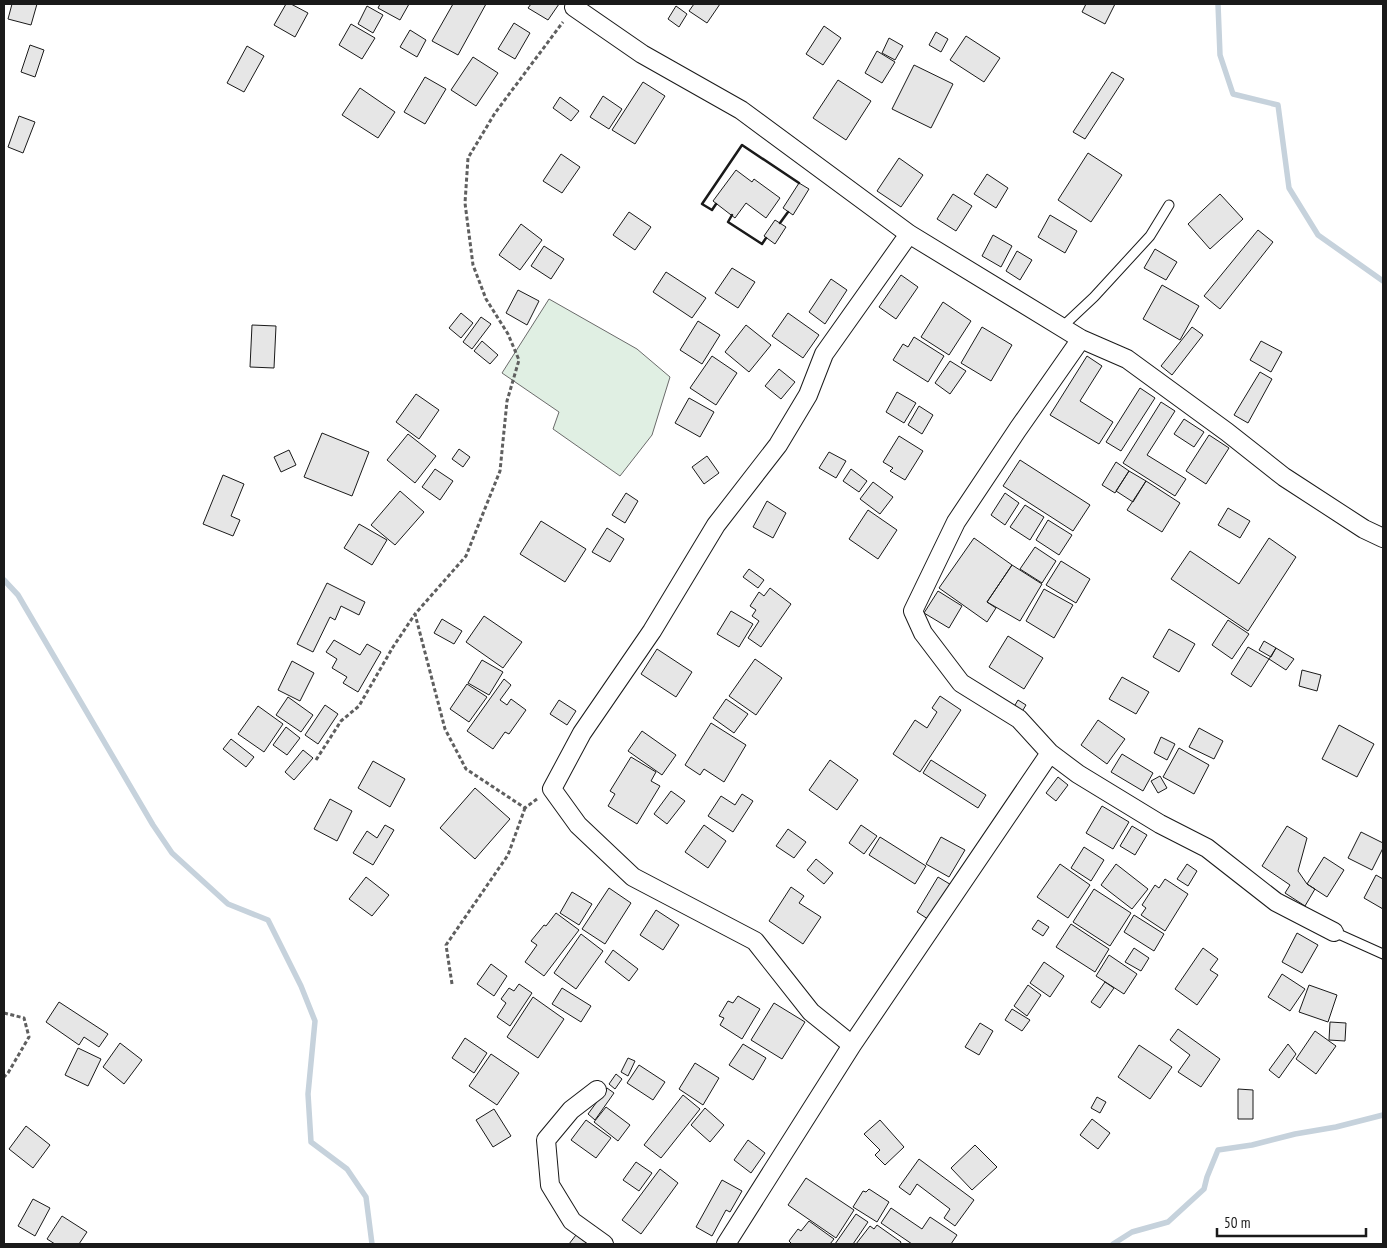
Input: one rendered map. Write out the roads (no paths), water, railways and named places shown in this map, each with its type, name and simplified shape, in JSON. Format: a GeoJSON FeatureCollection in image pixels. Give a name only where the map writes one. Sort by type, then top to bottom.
{"type":"FeatureCollection","features":[{"type":"Feature","properties":{"kind":"street"},"geometry":{"type":"LineString","coordinates":[[575,5],[642,54],[741,110],[909,234],[1080,339],[1127,359],[1227,432],[1284,477],[1364,529],[1383,538]]}},
{"type":"Feature","properties":{"kind":"street"},"geometry":{"type":"LineString","coordinates":[[852,1045],[811,1012],[755,941],[633,877],[578,825],[552,788],[582,733],[652,631],[716,525],[778,445],[808,395],[824,354],[909,234]]}},
{"type":"Feature","properties":{"kind":"street"},"geometry":{"type":"LineString","coordinates":[[1080,339],[956,522],[913,611],[923,633],[961,683],[1019,719],[1050,753],[1078,774],[1160,824],[1208,848],[1276,902],[1334,932]]}},
{"type":"Feature","properties":{"kind":"street"},"geometry":{"type":"LineString","coordinates":[[726,1244],[852,1045],[1050,753]]}},
{"type":"Feature","properties":{"kind":"street"},"geometry":{"type":"LineString","coordinates":[[597,1090],[571,1110],[546,1140],[550,1185],[572,1220],[604,1244]]}},
{"type":"Feature","properties":{"kind":"lane"},"geometry":{"type":"LineString","coordinates":[[1061,328],[1094,297],[1150,236],[1169,205]]}},
{"type":"Feature","properties":{"kind":"lane"},"geometry":{"type":"LineString","coordinates":[[1334,932],[1383,954]]}},
{"type":"Feature","properties":{"kind":"waterway"},"geometry":{"type":"LineString","coordinates":[[1218,4],[1220,55],[1233,94],[1278,105],[1289,188],[1318,235],[1383,281]]}},
{"type":"Feature","properties":{"kind":"waterway"},"geometry":{"type":"LineString","coordinates":[[4,580],[18,595],[153,825],[172,853],[228,904],[268,920],[301,986],[315,1021],[308,1094],[311,1142],[347,1169],[366,1197],[372,1244]]}},
{"type":"Feature","properties":{"kind":"waterway"},"geometry":{"type":"LineString","coordinates":[[1113,1244],[1132,1232],[1168,1222],[1204,1189],[1218,1150],[1252,1145],[1383,1115]]}}]}
